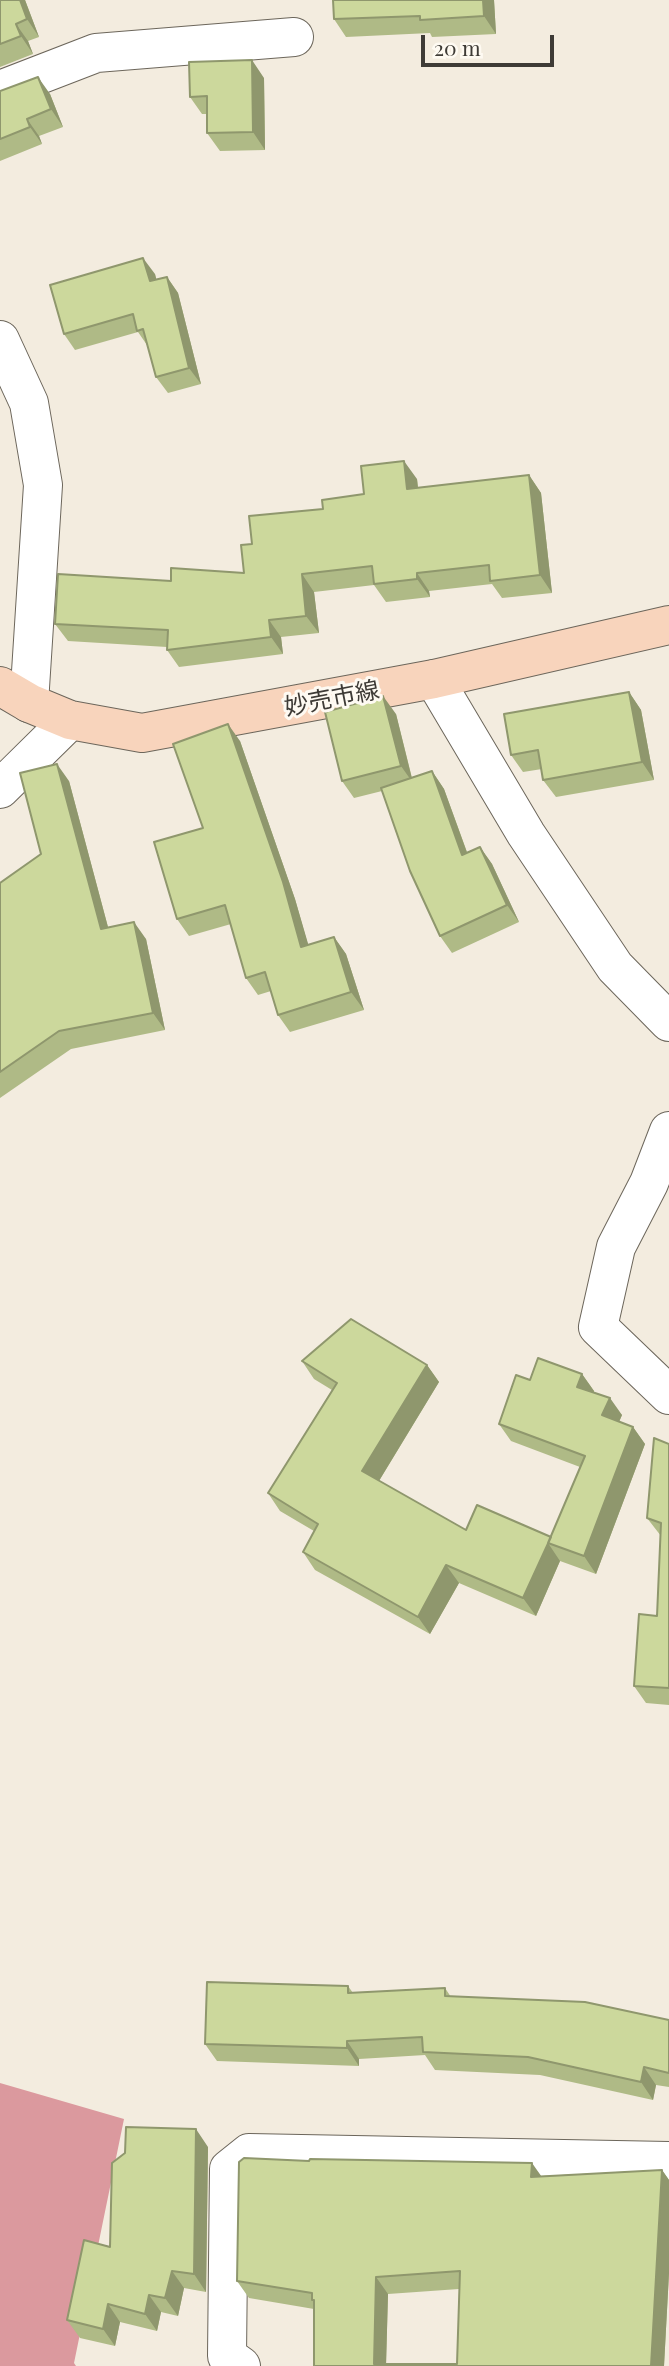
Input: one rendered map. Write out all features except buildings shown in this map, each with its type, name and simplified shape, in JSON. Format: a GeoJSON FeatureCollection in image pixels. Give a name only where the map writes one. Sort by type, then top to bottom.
{"type":"FeatureCollection","features":[{"type":"Feature","properties":{"kind":"main road","name":"妙売市線"},"geometry":{"type":"LineString","coordinates":[[14,694],[70,720],[142,733],[434,679],[669,625]]}},
{"type":"Feature","properties":{"kind":"street"},"geometry":{"type":"LineString","coordinates":[[0,90],[96,53],[294,37]]}},
{"type":"Feature","properties":{"kind":"street"},"geometry":{"type":"LineString","coordinates":[[0,340],[29,403],[43,485],[14,694]]}},
{"type":"Feature","properties":{"kind":"street"},"geometry":{"type":"LineString","coordinates":[[434,679],[526,834],[615,967],[669,1022]]}},
{"type":"Feature","properties":{"kind":"street"},"geometry":{"type":"LineString","coordinates":[[0,789],[70,720]]}},
{"type":"Feature","properties":{"kind":"street"},"geometry":{"type":"LineString","coordinates":[[669,1131],[649,1183],[616,1247],[598,1327],[669,1395]]}},
{"type":"Feature","properties":{"kind":"street"},"geometry":{"type":"LineString","coordinates":[[241,2366],[227,2356],[229,2169],[249,2153],[669,2161]]}},
{"type":"Feature","properties":{"kind":"shaded area"},"geometry":{"type":"Polygon","coordinates":[[[0,2083],[124,2119],[74,2363],[76,2366],[0,2366],[0,2083]]]}}]}
